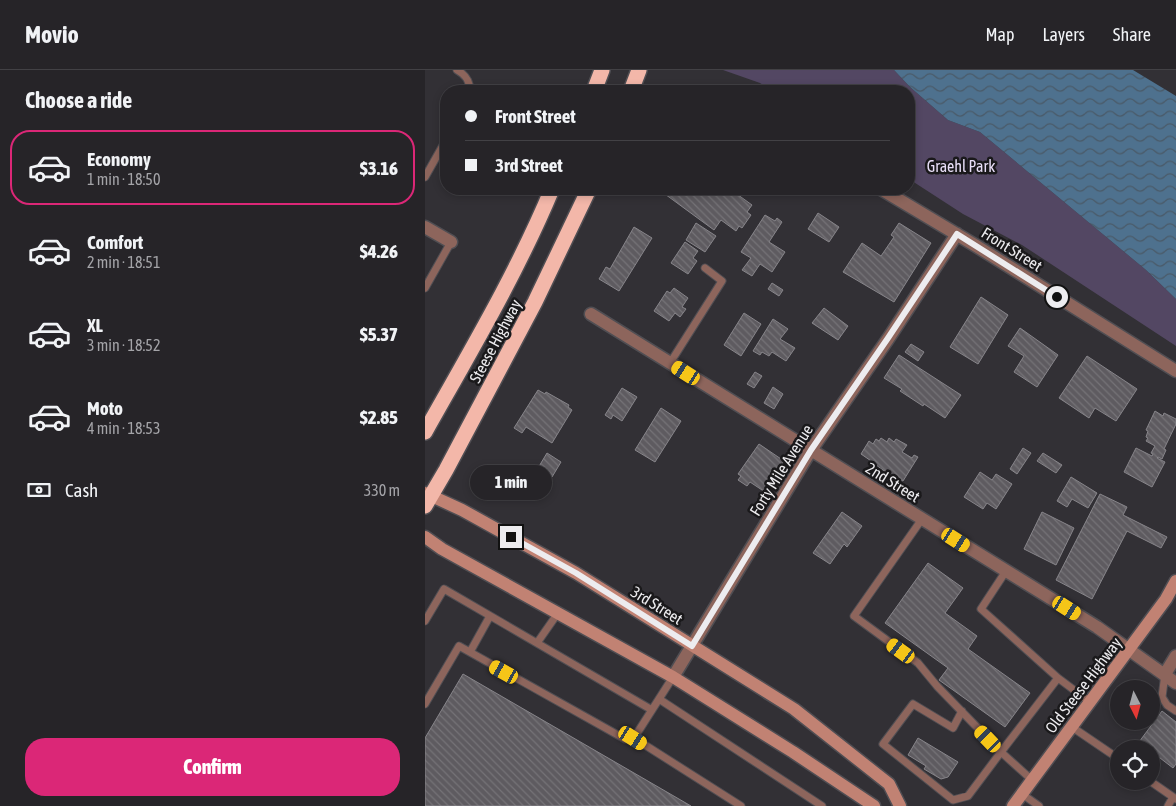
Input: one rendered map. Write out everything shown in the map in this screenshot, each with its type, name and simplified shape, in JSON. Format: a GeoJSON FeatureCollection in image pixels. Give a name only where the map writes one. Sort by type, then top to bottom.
{"type":"FeatureCollection","features":[{"type":"Feature","properties":{"kind":"highway"},"geometry":{"type":"LineString","coordinates":[[596,85],[603,70]]}},
{"type":"Feature","properties":{"kind":"highway"},"geometry":{"type":"LineString","coordinates":[[633,85],[639,70]]}},
{"type":"Feature","properties":{"kind":"highway","name":"Steese Highway"},"geometry":{"type":"LineString","coordinates":[[425,432],[506,288],[550,195]]}},
{"type":"Feature","properties":{"kind":"highway","name":"Steese Highway"},"geometry":{"type":"LineString","coordinates":[[427,498],[446,470],[535,302],[586,195]]}},
{"type":"Feature","properties":{"kind":"main road","name":"3rd Street"},"geometry":{"type":"LineString","coordinates":[[427,498],[462,510],[576,573],[794,709],[889,784],[900,806]]}},
{"type":"Feature","properties":{"kind":"main road"},"geometry":{"type":"LineString","coordinates":[[425,537],[443,549],[673,677],[793,752],[860,802],[874,806]]}},
{"type":"Feature","properties":{"kind":"main road","name":"Old Steese Highway"},"geometry":{"type":"LineString","coordinates":[[1013,806],[1166,599],[1176,581]]}},
{"type":"Feature","properties":{"kind":"street","name":"Front Street"},"geometry":{"type":"LineString","coordinates":[[891,195],[1176,371]]}},
{"type":"Feature","properties":{"kind":"street"},"geometry":{"type":"LineString","coordinates":[[425,227],[451,242]]}},
{"type":"Feature","properties":{"kind":"street","name":"Forty Mile Avenue"},"geometry":{"type":"LineString","coordinates":[[673,677],[811,450],[957,234]]}},
{"type":"Feature","properties":{"kind":"street","name":"2nd Street"},"geometry":{"type":"LineString","coordinates":[[591,314],[1097,627],[1176,683]]}},
{"type":"Feature","properties":{"kind":"street"},"geometry":{"type":"LineString","coordinates":[[1165,674],[1176,656]]}},
{"type":"Feature","properties":{"kind":"lane"},"geometry":{"type":"LineString","coordinates":[[457,70],[464,74],[469,85]]}},
{"type":"Feature","properties":{"kind":"lane"},"geometry":{"type":"LineString","coordinates":[[425,177],[440,151]]}},
{"type":"Feature","properties":{"kind":"lane"},"geometry":{"type":"LineString","coordinates":[[425,288],[451,242]]}},
{"type":"Feature","properties":{"kind":"lane"},"geometry":{"type":"LineString","coordinates":[[670,363],[722,280],[705,268]]}},
{"type":"Feature","properties":{"kind":"lane"},"geometry":{"type":"LineString","coordinates":[[922,519],[854,616],[917,663],[1001,752],[1033,780]]}},
{"type":"Feature","properties":{"kind":"lane"},"geometry":{"type":"LineString","coordinates":[[1007,571],[981,609],[1058,678],[1090,702]]}},
{"type":"Feature","properties":{"kind":"lane"},"geometry":{"type":"LineString","coordinates":[[425,621],[444,589],[652,710]]}},
{"type":"Feature","properties":{"kind":"lane"},"geometry":{"type":"LineString","coordinates":[[537,643],[558,613]]}},
{"type":"Feature","properties":{"kind":"lane"},"geometry":{"type":"LineString","coordinates":[[470,652],[491,616]]}},
{"type":"Feature","properties":{"kind":"lane"},"geometry":{"type":"LineString","coordinates":[[425,704],[459,646],[625,739],[633,738],[741,806]]}},
{"type":"Feature","properties":{"kind":"lane"},"geometry":{"type":"LineString","coordinates":[[1165,674],[1162,698],[1167,705],[1176,711]]}},
{"type":"Feature","properties":{"kind":"lane"},"geometry":{"type":"LineString","coordinates":[[633,738],[673,677]]}},
{"type":"Feature","properties":{"kind":"lane"},"geometry":{"type":"LineString","coordinates":[[962,712],[953,728],[913,704],[883,744],[953,800],[968,796],[1058,678]]}},
{"type":"Feature","properties":{"kind":"lane"},"geometry":{"type":"LineString","coordinates":[[659,699],[822,806]]}},
{"type":"Feature","properties":{"kind":"lane"},"geometry":{"type":"LineString","coordinates":[[1072,727],[1110,754]]}},
{"type":"Feature","properties":{"kind":"lane"},"geometry":{"type":"LineString","coordinates":[[1160,788],[1175,798],[1167,806]]}},
{"type":"Feature","properties":{"kind":"lane"},"geometry":{"type":"LineString","coordinates":[[1022,794],[1039,806]]}},
{"type":"Feature","properties":{"kind":"green space","name":"Graehl Park"},"geometry":{"type":"Polygon","coordinates":[[[723,70],[894,70],[908,85],[763,85],[723,70]]]}},
{"type":"Feature","properties":{"kind":"green space","name":"Graehl Park"},"geometry":{"type":"Polygon","coordinates":[[[915,91],[948,120],[980,132],[1146,270],[1176,299],[1176,346],[1022,245],[963,214],[915,183],[915,91]]]}},
{"type":"Feature","properties":{"kind":"water"},"geometry":{"type":"Polygon","coordinates":[[[894,70],[1133,70],[1176,96],[1176,299],[1146,270],[980,132],[948,120],[915,91],[915,85],[908,85],[894,70]]]}},
{"type":"Feature","properties":{"kind":"building"},"geometry":{"type":"Polygon","coordinates":[[[666,195],[738,195],[752,205],[747,212],[751,215],[742,228],[739,226],[736,231],[721,220],[714,230],[666,195]]]}},
{"type":"Feature","properties":{"kind":"building"},"geometry":{"type":"Polygon","coordinates":[[[818,213],[839,227],[829,242],[808,229],[818,213]]]}},
{"type":"Feature","properties":{"kind":"building"},"geometry":{"type":"Polygon","coordinates":[[[765,215],[775,221],[777,218],[782,222],[769,242],[785,252],[772,272],[760,264],[752,276],[742,270],[751,258],[741,252],[765,215]]]}},
{"type":"Feature","properties":{"kind":"building"},"geometry":{"type":"Polygon","coordinates":[[[696,223],[716,236],[705,252],[686,240],[696,223]]]}},
{"type":"Feature","properties":{"kind":"building"},"geometry":{"type":"Polygon","coordinates":[[[899,223],[931,243],[894,302],[843,272],[862,243],[881,256],[894,237],[891,235],[899,223]]]}},
{"type":"Feature","properties":{"kind":"building"},"geometry":{"type":"Polygon","coordinates":[[[634,227],[652,238],[619,291],[599,279],[606,267],[610,269],[634,227]]]}},
{"type":"Feature","properties":{"kind":"building"},"geometry":{"type":"Polygon","coordinates":[[[685,242],[698,251],[693,258],[697,261],[688,274],[671,263],[685,242]]]}},
{"type":"Feature","properties":{"kind":"building"},"geometry":{"type":"Polygon","coordinates":[[[772,283],[783,290],[779,296],[768,289],[772,283]]]}},
{"type":"Feature","properties":{"kind":"building"},"geometry":{"type":"Polygon","coordinates":[[[674,288],[688,298],[682,307],[686,309],[680,317],[675,313],[669,321],[654,311],[667,291],[670,293],[674,288]]]}},
{"type":"Feature","properties":{"kind":"building"},"geometry":{"type":"Polygon","coordinates":[[[981,297],[1008,315],[978,364],[950,347],[981,297]]]}},
{"type":"Feature","properties":{"kind":"building"},"geometry":{"type":"Polygon","coordinates":[[[824,308],[848,326],[838,340],[812,323],[824,308]]]}},
{"type":"Feature","properties":{"kind":"building"},"geometry":{"type":"Polygon","coordinates":[[[744,313],[761,324],[741,356],[724,345],[744,313]]]}},
{"type":"Feature","properties":{"kind":"building"},"geometry":{"type":"Polygon","coordinates":[[[773,319],[788,329],[780,339],[795,348],[786,361],[772,352],[769,356],[762,352],[760,355],[753,351],[773,319]]]}},
{"type":"Feature","properties":{"kind":"building"},"geometry":{"type":"Polygon","coordinates":[[[1020,328],[1058,355],[1037,387],[1014,372],[1024,356],[1008,346],[1020,328]]]}},
{"type":"Feature","properties":{"kind":"building"},"geometry":{"type":"Polygon","coordinates":[[[911,344],[924,352],[918,361],[905,352],[911,344]]]}},
{"type":"Feature","properties":{"kind":"building"},"geometry":{"type":"Polygon","coordinates":[[[899,355],[961,395],[945,418],[900,391],[902,389],[884,378],[899,355]]]}},
{"type":"Feature","properties":{"kind":"building"},"geometry":{"type":"Polygon","coordinates":[[[1087,356],[1137,389],[1116,421],[1095,408],[1089,418],[1059,398],[1087,356]]]}},
{"type":"Feature","properties":{"kind":"building"},"geometry":{"type":"Polygon","coordinates":[[[755,372],[762,376],[754,388],[747,384],[755,372]]]}},
{"type":"Feature","properties":{"kind":"building"},"geometry":{"type":"Polygon","coordinates":[[[773,387],[783,394],[774,409],[764,403],[773,387]]]}},
{"type":"Feature","properties":{"kind":"building"},"geometry":{"type":"Polygon","coordinates":[[[622,388],[637,397],[622,421],[613,415],[611,419],[605,415],[622,388]]]}},
{"type":"Feature","properties":{"kind":"building"},"geometry":{"type":"Polygon","coordinates":[[[538,390],[545,394],[546,392],[569,405],[568,407],[572,410],[552,443],[526,427],[522,433],[514,428],[538,390]]]}},
{"type":"Feature","properties":{"kind":"building"},"geometry":{"type":"Polygon","coordinates":[[[661,408],[681,421],[655,462],[635,450],[661,408]]]}},
{"type":"Feature","properties":{"kind":"building"},"geometry":{"type":"Polygon","coordinates":[[[1155,411],[1163,416],[1164,413],[1176,419],[1176,424],[1164,449],[1166,450],[1162,459],[1157,458],[1165,462],[1152,487],[1124,472],[1136,448],[1152,456],[1153,454],[1151,453],[1155,446],[1146,441],[1148,431],[1146,430],[1155,411]]]}},
{"type":"Feature","properties":{"kind":"building"},"geometry":{"type":"Polygon","coordinates":[[[881,438],[887,442],[889,438],[894,442],[896,439],[907,445],[902,452],[912,458],[914,455],[918,457],[903,481],[898,480],[861,454],[869,441],[873,444],[876,439],[879,441],[881,438]]]}},
{"type":"Feature","properties":{"kind":"building"},"geometry":{"type":"Polygon","coordinates":[[[759,444],[784,461],[765,492],[750,482],[747,486],[738,480],[741,476],[738,474],[759,444]]]}},
{"type":"Feature","properties":{"kind":"building"},"geometry":{"type":"Polygon","coordinates":[[[1023,448],[1031,453],[1017,474],[1010,469],[1023,448]]]}},
{"type":"Feature","properties":{"kind":"building"},"geometry":{"type":"Polygon","coordinates":[[[547,453],[561,462],[552,477],[538,468],[547,453]]]}},
{"type":"Feature","properties":{"kind":"building"},"geometry":{"type":"Polygon","coordinates":[[[1043,453],[1062,465],[1056,473],[1037,461],[1043,453]]]}},
{"type":"Feature","properties":{"kind":"building"},"geometry":{"type":"Polygon","coordinates":[[[980,472],[992,480],[996,474],[1012,484],[996,509],[987,503],[983,509],[964,497],[980,472]]]}},
{"type":"Feature","properties":{"kind":"building"},"geometry":{"type":"Polygon","coordinates":[[[1071,477],[1097,493],[1088,508],[1072,499],[1067,507],[1057,501],[1071,477]]]}},
{"type":"Feature","properties":{"kind":"building"},"geometry":{"type":"Polygon","coordinates":[[[1100,494],[1127,507],[1123,515],[1167,537],[1161,548],[1127,531],[1092,599],[1056,580],[1100,494]]]}},
{"type":"Feature","properties":{"kind":"building"},"geometry":{"type":"Polygon","coordinates":[[[842,512],[862,526],[847,547],[844,544],[830,564],[813,553],[842,512]]]}},
{"type":"Feature","properties":{"kind":"building"},"geometry":{"type":"Polygon","coordinates":[[[1042,512],[1074,528],[1056,565],[1024,549],[1042,512]]]}},
{"type":"Feature","properties":{"kind":"building"},"geometry":{"type":"Polygon","coordinates":[[[928,563],[963,588],[945,613],[977,636],[968,649],[1030,693],[1005,727],[939,680],[948,668],[885,623],[928,563]]]}},
{"type":"Feature","properties":{"kind":"building"},"geometry":{"type":"Polygon","coordinates":[[[463,674],[691,806],[425,806],[425,738],[463,674]]]}},
{"type":"Feature","properties":{"kind":"building"},"geometry":{"type":"Polygon","coordinates":[[[1162,711],[1176,722],[1176,764],[1173,768],[1160,758],[1160,740],[1140,740],[1148,730],[1160,730],[1160,714],[1162,711]]]}},
{"type":"Feature","properties":{"kind":"building"},"geometry":{"type":"Polygon","coordinates":[[[918,738],[958,762],[948,777],[941,779],[924,769],[926,766],[908,755],[918,738]]]}},
{"type":"Feature","properties":{"kind":"route"},"geometry":{"type":"LineString","coordinates":[[511,537],[576,573],[692,646],[811,450],[957,234],[1057,297]]}}]}
